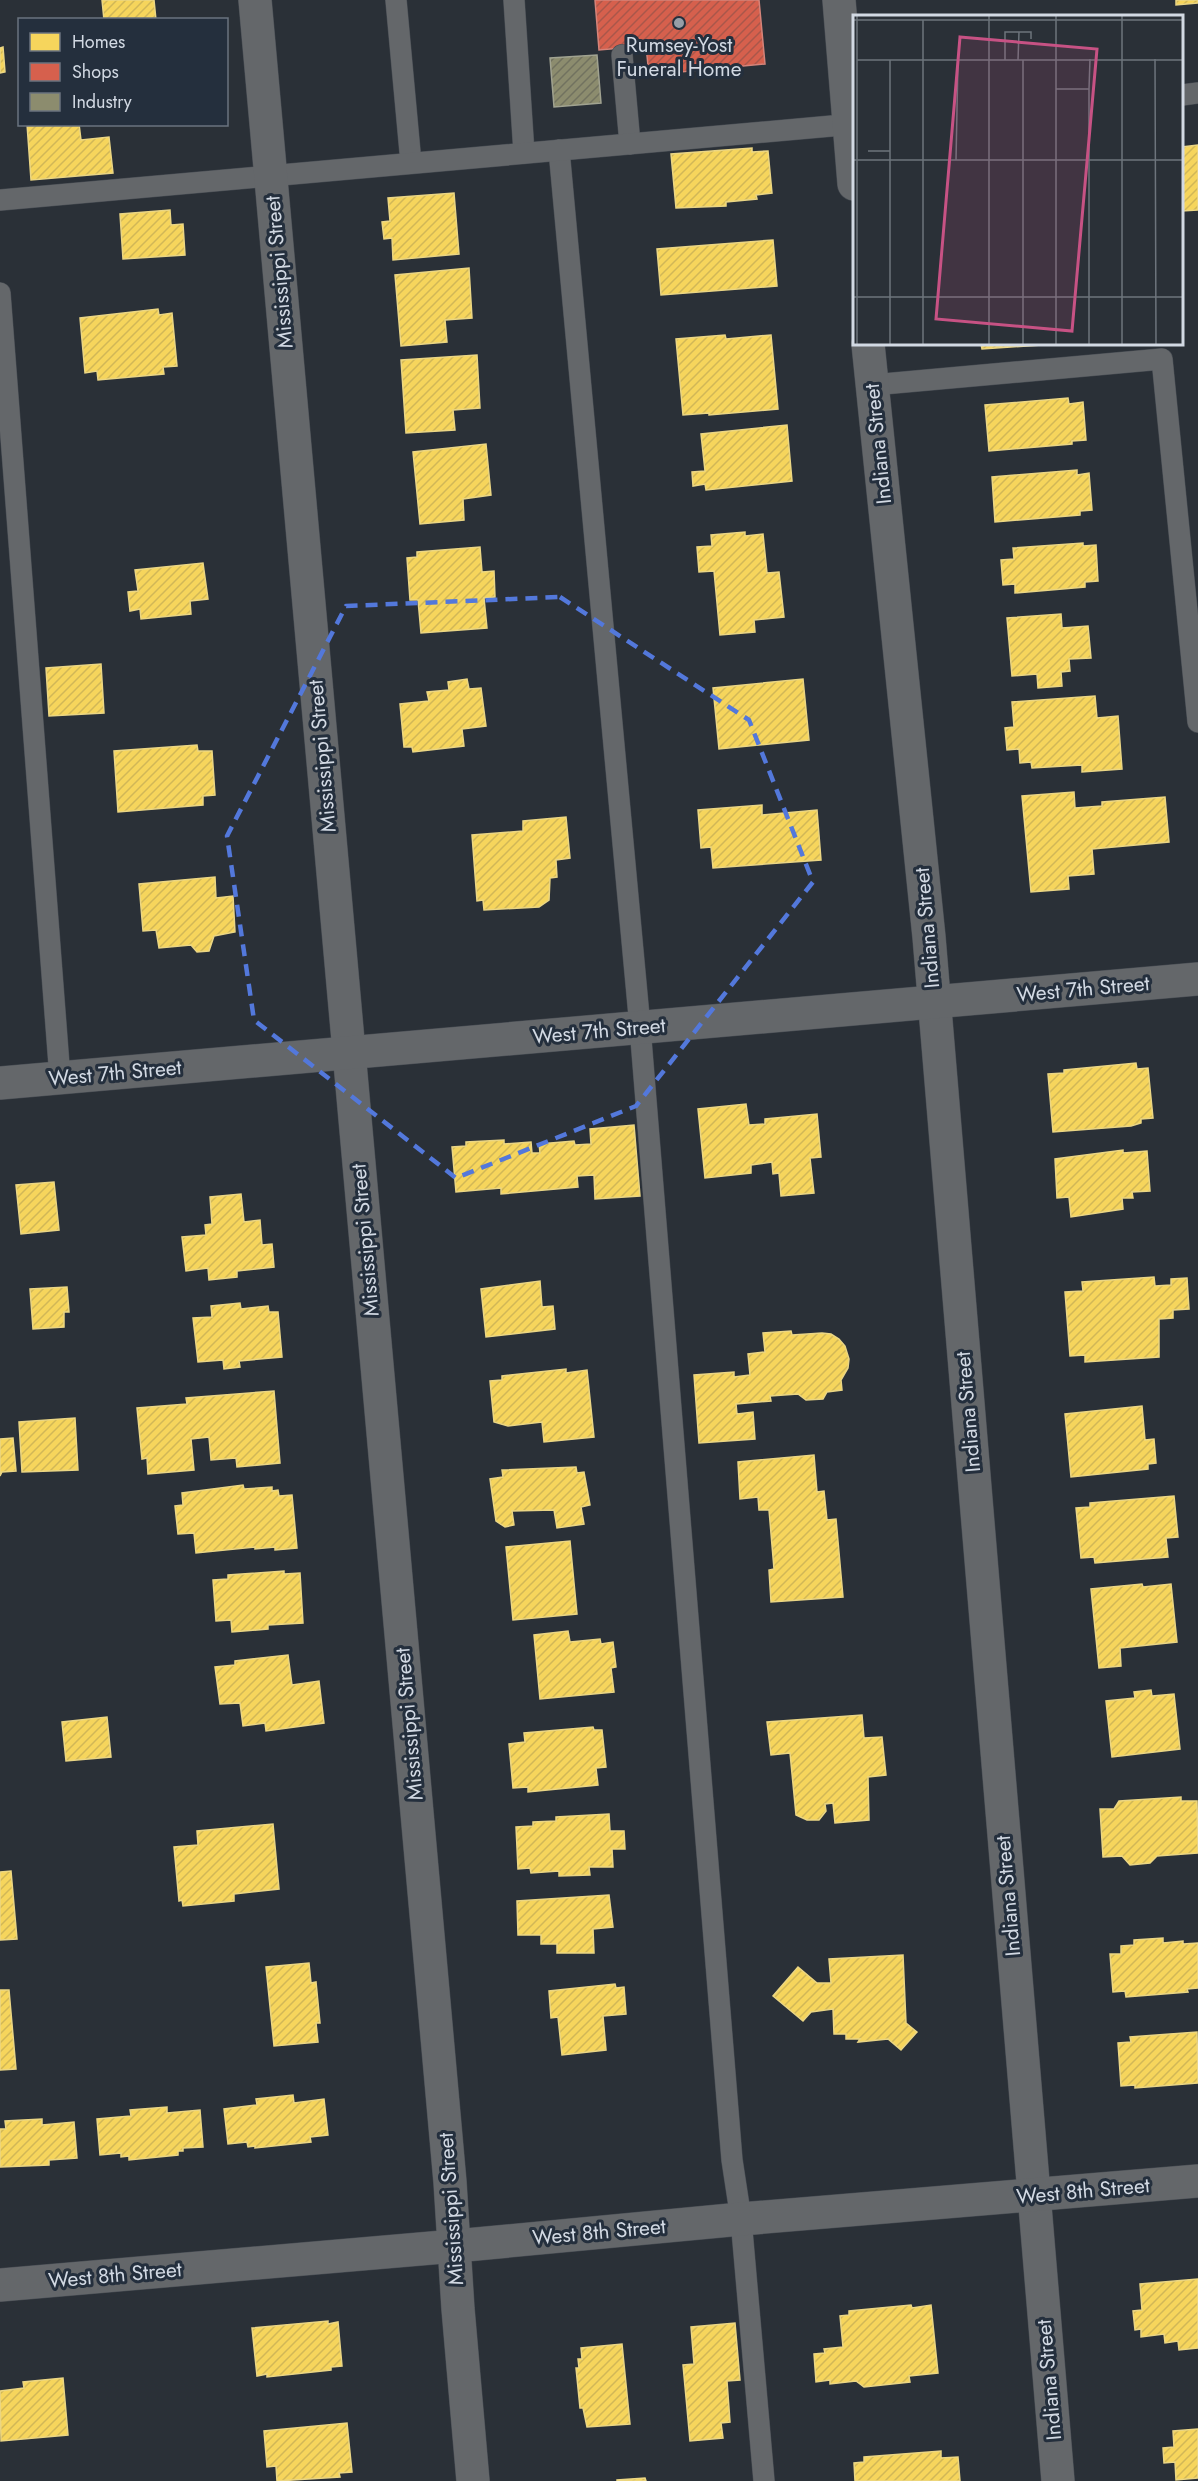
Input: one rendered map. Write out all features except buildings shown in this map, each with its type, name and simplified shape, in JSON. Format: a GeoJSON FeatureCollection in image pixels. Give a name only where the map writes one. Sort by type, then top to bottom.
{"type":"FeatureCollection","features":[{"type":"Feature","properties":{"kind":"street","name":"Mississippi Street"},"geometry":{"type":"LineString","coordinates":[[255,0],[455,2246],[472,2481]]}},
{"type":"Feature","properties":{"kind":"street"},"geometry":{"type":"LineString","coordinates":[[839,0],[853,144]]}},
{"type":"Feature","properties":{"kind":"street","name":"Indiana Street"},"geometry":{"type":"LineString","coordinates":[[868,345],[934,1002],[1058,2481]]}},
{"type":"Feature","properties":{"kind":"street","name":"West 7th Street"},"geometry":{"type":"LineString","coordinates":[[0,1083],[1198,979]]}},
{"type":"Feature","properties":{"kind":"street","name":"West 8th Street"},"geometry":{"type":"LineString","coordinates":[[0,2286],[741,2219],[1198,2181]]}},
{"type":"Feature","properties":{"kind":"lane"},"geometry":{"type":"LineString","coordinates":[[396,0],[411,163]]}},
{"type":"Feature","properties":{"kind":"lane"},"geometry":{"type":"LineString","coordinates":[[514,0],[524,153]]}},
{"type":"Feature","properties":{"kind":"lane"},"geometry":{"type":"LineString","coordinates":[[622,55],[630,144]]}},
{"type":"Feature","properties":{"kind":"lane"},"geometry":{"type":"LineString","coordinates":[[1183,94],[1198,93]]}},
{"type":"Feature","properties":{"kind":"lane"},"geometry":{"type":"LineString","coordinates":[[0,200],[228,182],[270,175],[852,124]]}},
{"type":"Feature","properties":{"kind":"lane"},"geometry":{"type":"LineString","coordinates":[[559,150],[640,1028],[732,2160],[741,2219],[764,2481]]}},
{"type":"Feature","properties":{"kind":"lane"},"geometry":{"type":"LineString","coordinates":[[0,293],[60,1078]]}},
{"type":"Feature","properties":{"kind":"lane"},"geometry":{"type":"LineString","coordinates":[[872,385],[1162,351],[1198,722]]}},
{"type":"Feature","properties":{"kind":"highlighted area"},"geometry":{"type":"Polygon","coordinates":[[[560,597],[749,720],[813,882],[636,1106],[456,1178],[254,1020],[227,836],[346,606],[560,597]]]}},
{"type":"Feature","properties":{"kind":"place","name":"Rumsey-Yost Funeral Home"},"geometry":{"type":"Point","coordinates":[679,23]}}]}
